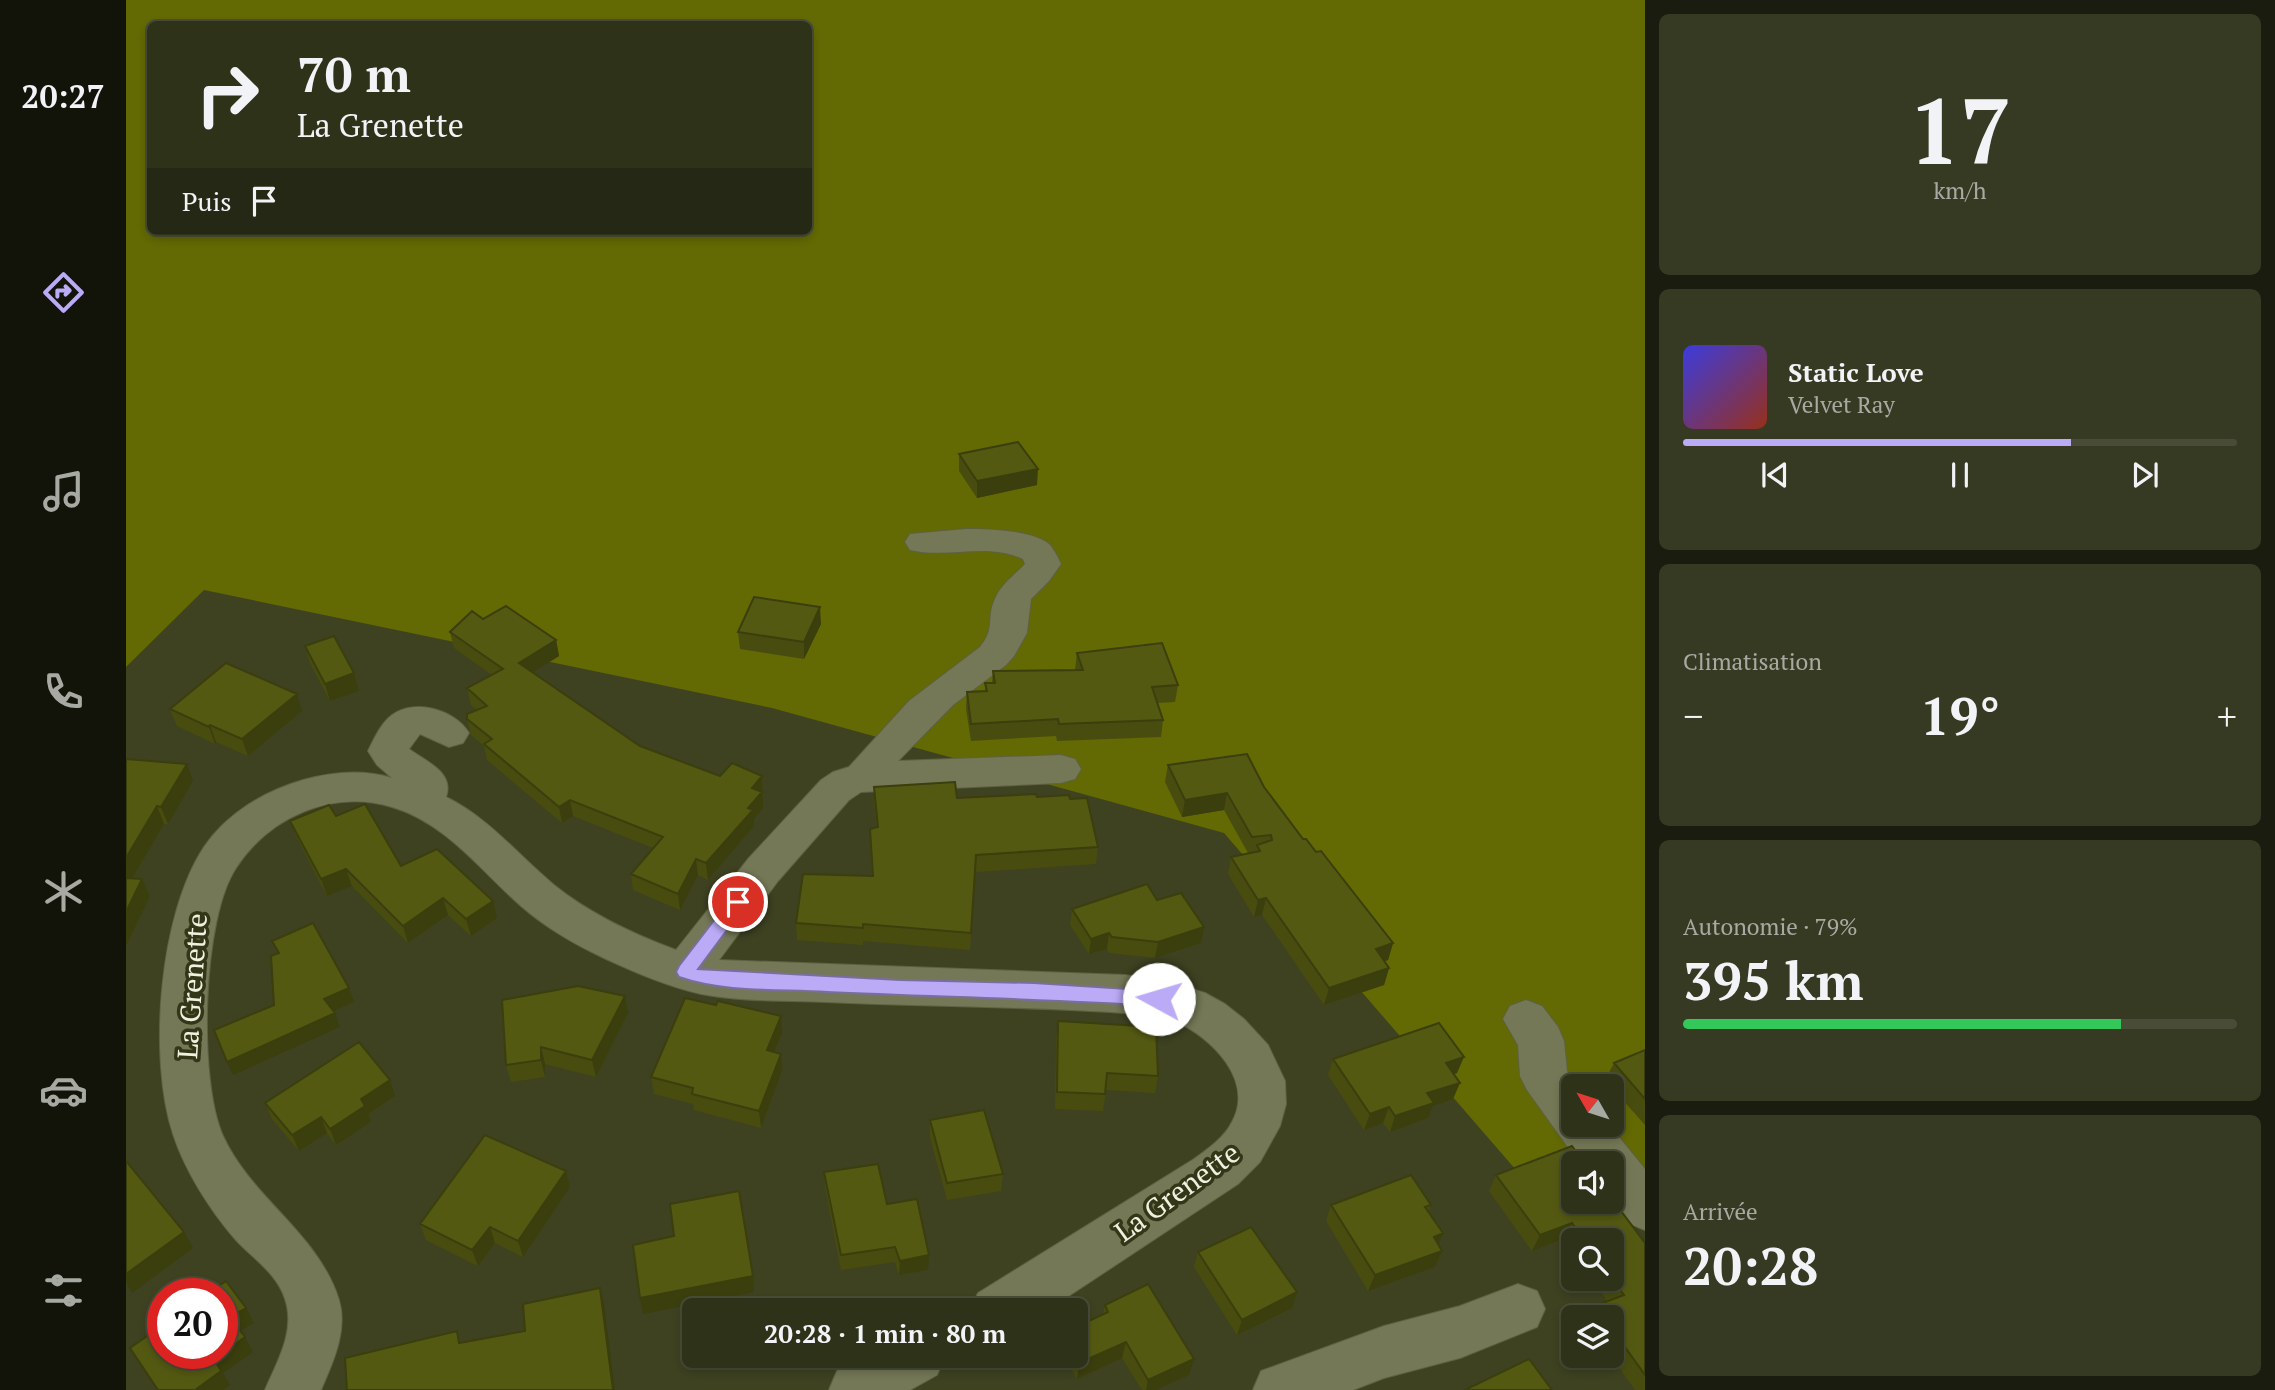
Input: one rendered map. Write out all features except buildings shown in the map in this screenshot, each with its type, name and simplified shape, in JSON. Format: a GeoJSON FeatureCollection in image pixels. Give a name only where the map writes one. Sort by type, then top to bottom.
{"type":"FeatureCollection","features":[{"type":"Feature","properties":{"kind":"lane"},"geometry":{"type":"LineString","coordinates":[[863,777],[897,734],[923,709],[1002,646],[1009,630],[1011,602],[1019,589],[1040,572],[1043,564],[1037,552],[1012,543],[922,542]]}},
{"type":"Feature","properties":{"kind":"lane"},"geometry":{"type":"LineString","coordinates":[[423,802],[428,793],[427,782],[411,768],[395,761],[388,751],[399,729],[414,719],[432,721],[449,733]]}},
{"type":"Feature","properties":{"kind":"lane"},"geometry":{"type":"LineString","coordinates":[[685,972],[763,870],[835,790],[847,782],[863,777],[1061,769]]}},
{"type":"Feature","properties":{"kind":"lane","name":"La Grenette"},"geometry":{"type":"LineString","coordinates":[[293,1390],[312,1344],[315,1322],[312,1299],[286,1255],[256,1226],[213,1164],[197,1133],[184,1057],[186,1019],[198,902],[208,876],[236,838],[272,809],[295,798],[333,786],[356,785],[396,791],[423,802],[449,816],[549,904],[570,919],[630,951],[698,976],[1143,996],[1176,1001],[1219,1023],[1255,1064],[1262,1086],[1262,1107],[1255,1128],[1241,1151],[1138,1223],[1018,1298]]}},
{"type":"Feature","properties":{"kind":"lane"},"geometry":{"type":"LineString","coordinates":[[1526,1019],[1541,1041],[1544,1076],[1561,1101]]}},
{"type":"Feature","properties":{"kind":"lane"},"geometry":{"type":"LineString","coordinates":[[1624,1181],[1645,1208]]}},
{"type":"Feature","properties":{"kind":"lane"},"geometry":{"type":"LineString","coordinates":[[1280,1390],[1384,1352],[1460,1332],[1518,1309]]}},
{"type":"Feature","properties":{"kind":"lane"},"geometry":{"type":"LineString","coordinates":[[858,1390],[897,1368]]}},
{"type":"Feature","properties":{"kind":"shaded area"},"geometry":{"type":"Polygon","coordinates":[[[126,0],[1645,0],[1645,1172],[1624,1178],[1624,1151],[1561,1151],[1561,1178],[1542,1200],[1224,833],[772,708],[204,590],[126,667],[126,0]]]}},
{"type":"Feature","properties":{"kind":"route"},"geometry":{"type":"LineString","coordinates":[[738,902],[685,972],[728,979],[900,988],[1034,990],[1159,999]]}}]}
